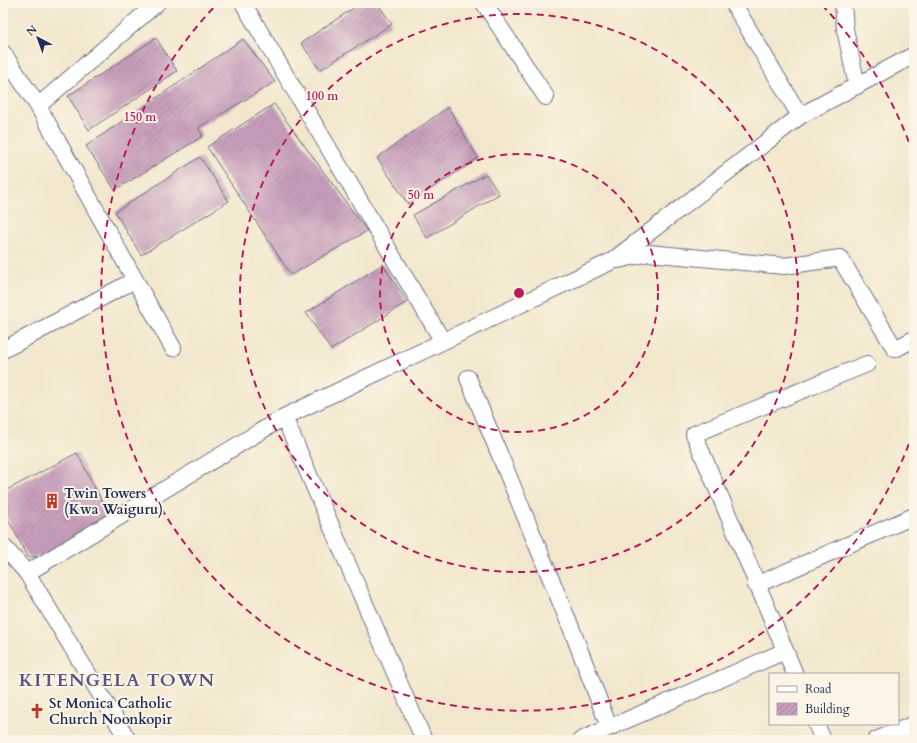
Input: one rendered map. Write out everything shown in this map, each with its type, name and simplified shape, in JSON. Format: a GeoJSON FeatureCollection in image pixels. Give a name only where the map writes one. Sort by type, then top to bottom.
{"type":"FeatureCollection","features":[{"type":"Feature","properties":{"kind":"street"},"geometry":{"type":"LineString","coordinates":[[38,106],[157,3]]}},
{"type":"Feature","properties":{"kind":"street"},"geometry":{"type":"LineString","coordinates":[[243,3],[442,340]]}},
{"type":"Feature","properties":{"kind":"street"},"geometry":{"type":"LineString","coordinates":[[484,3],[546,96]]}},
{"type":"Feature","properties":{"kind":"street"},"geometry":{"type":"LineString","coordinates":[[733,3],[800,116]]}},
{"type":"Feature","properties":{"kind":"street"},"geometry":{"type":"LineString","coordinates":[[843,3],[845,29],[857,86]]}},
{"type":"Feature","properties":{"kind":"street"},"geometry":{"type":"LineString","coordinates":[[3,53],[38,106],[173,348]]}},
{"type":"Feature","properties":{"kind":"street"},"geometry":{"type":"LineString","coordinates":[[27,573],[284,417],[442,340],[612,261],[800,116],[914,55]]}},
{"type":"Feature","properties":{"kind":"street"},"geometry":{"type":"LineString","coordinates":[[612,261],[649,253],[784,266],[840,258],[895,349],[914,339]]}},
{"type":"Feature","properties":{"kind":"street"},"geometry":{"type":"LineString","coordinates":[[3,350],[135,280]]}},
{"type":"Feature","properties":{"kind":"street"},"geometry":{"type":"LineString","coordinates":[[795,673],[756,585],[694,434],[867,364]]}},
{"type":"Feature","properties":{"kind":"street"},"geometry":{"type":"LineString","coordinates":[[468,378],[572,630],[608,727]]}},
{"type":"Feature","properties":{"kind":"street"},"geometry":{"type":"LineString","coordinates":[[284,417],[424,740]]}},
{"type":"Feature","properties":{"kind":"street"},"geometry":{"type":"LineString","coordinates":[[756,585],[914,516]]}},
{"type":"Feature","properties":{"kind":"street"},"geometry":{"type":"LineString","coordinates":[[3,546],[27,573],[128,740]]}},
{"type":"Feature","properties":{"kind":"street"},"geometry":{"type":"LineString","coordinates":[[581,740],[785,651]]}},
{"type":"Feature","properties":{"kind":"street"},"geometry":{"type":"LineString","coordinates":[[876,740],[914,724]]}},
{"type":"Feature","properties":{"kind":"street"},"geometry":{"type":"LineString","coordinates":[[816,725],[823,740]]}},
{"type":"Feature","properties":{"kind":"building"},"geometry":{"type":"Polygon","coordinates":[[[361,3],[377,3],[392,24],[320,70],[301,43],[361,3]]]}},
{"type":"Feature","properties":{"kind":"building"},"geometry":{"type":"Polygon","coordinates":[[[156,38],[177,71],[89,130],[68,96],[156,38]]]}},
{"type":"Feature","properties":{"kind":"building"},"geometry":{"type":"Polygon","coordinates":[[[243,39],[275,82],[198,128],[203,136],[115,190],[86,146],[243,39]]]}},
{"type":"Feature","properties":{"kind":"building"},"geometry":{"type":"Polygon","coordinates":[[[274,104],[367,231],[291,275],[207,147],[274,104]]]}},
{"type":"Feature","properties":{"kind":"building"},"geometry":{"type":"Polygon","coordinates":[[[448,107],[478,158],[408,204],[377,158],[448,107]]]}},
{"type":"Feature","properties":{"kind":"building"},"geometry":{"type":"Polygon","coordinates":[[[200,157],[229,201],[141,255],[115,212],[200,157]]]}},
{"type":"Feature","properties":{"kind":"building"},"geometry":{"type":"Polygon","coordinates":[[[486,174],[499,194],[427,238],[413,215],[486,174]]]}},
{"type":"Feature","properties":{"kind":"building"},"geometry":{"type":"Polygon","coordinates":[[[383,264],[407,302],[331,350],[306,313],[383,264]]]}},
{"type":"Feature","properties":{"kind":"building","name":"Twin Towers (Kwa Waiguru)"},"geometry":{"type":"Polygon","coordinates":[[[77,453],[110,517],[46,556],[28,557],[3,510],[3,492],[77,453]]]}},
{"type":"Feature","properties":{"kind":"place","name":"Twin Towers (Kwa Waiguru)"},"geometry":{"type":"Point","coordinates":[52,501]}},
{"type":"Feature","properties":{"kind":"place","name":"St Monica Catholic Church Noonkopir"},"geometry":{"type":"Point","coordinates":[37,711]}},
{"type":"Feature","properties":{"kind":"district","name":"KITENGELA TOWN"},"geometry":{"type":"Point","coordinates":[117,680]}}]}
